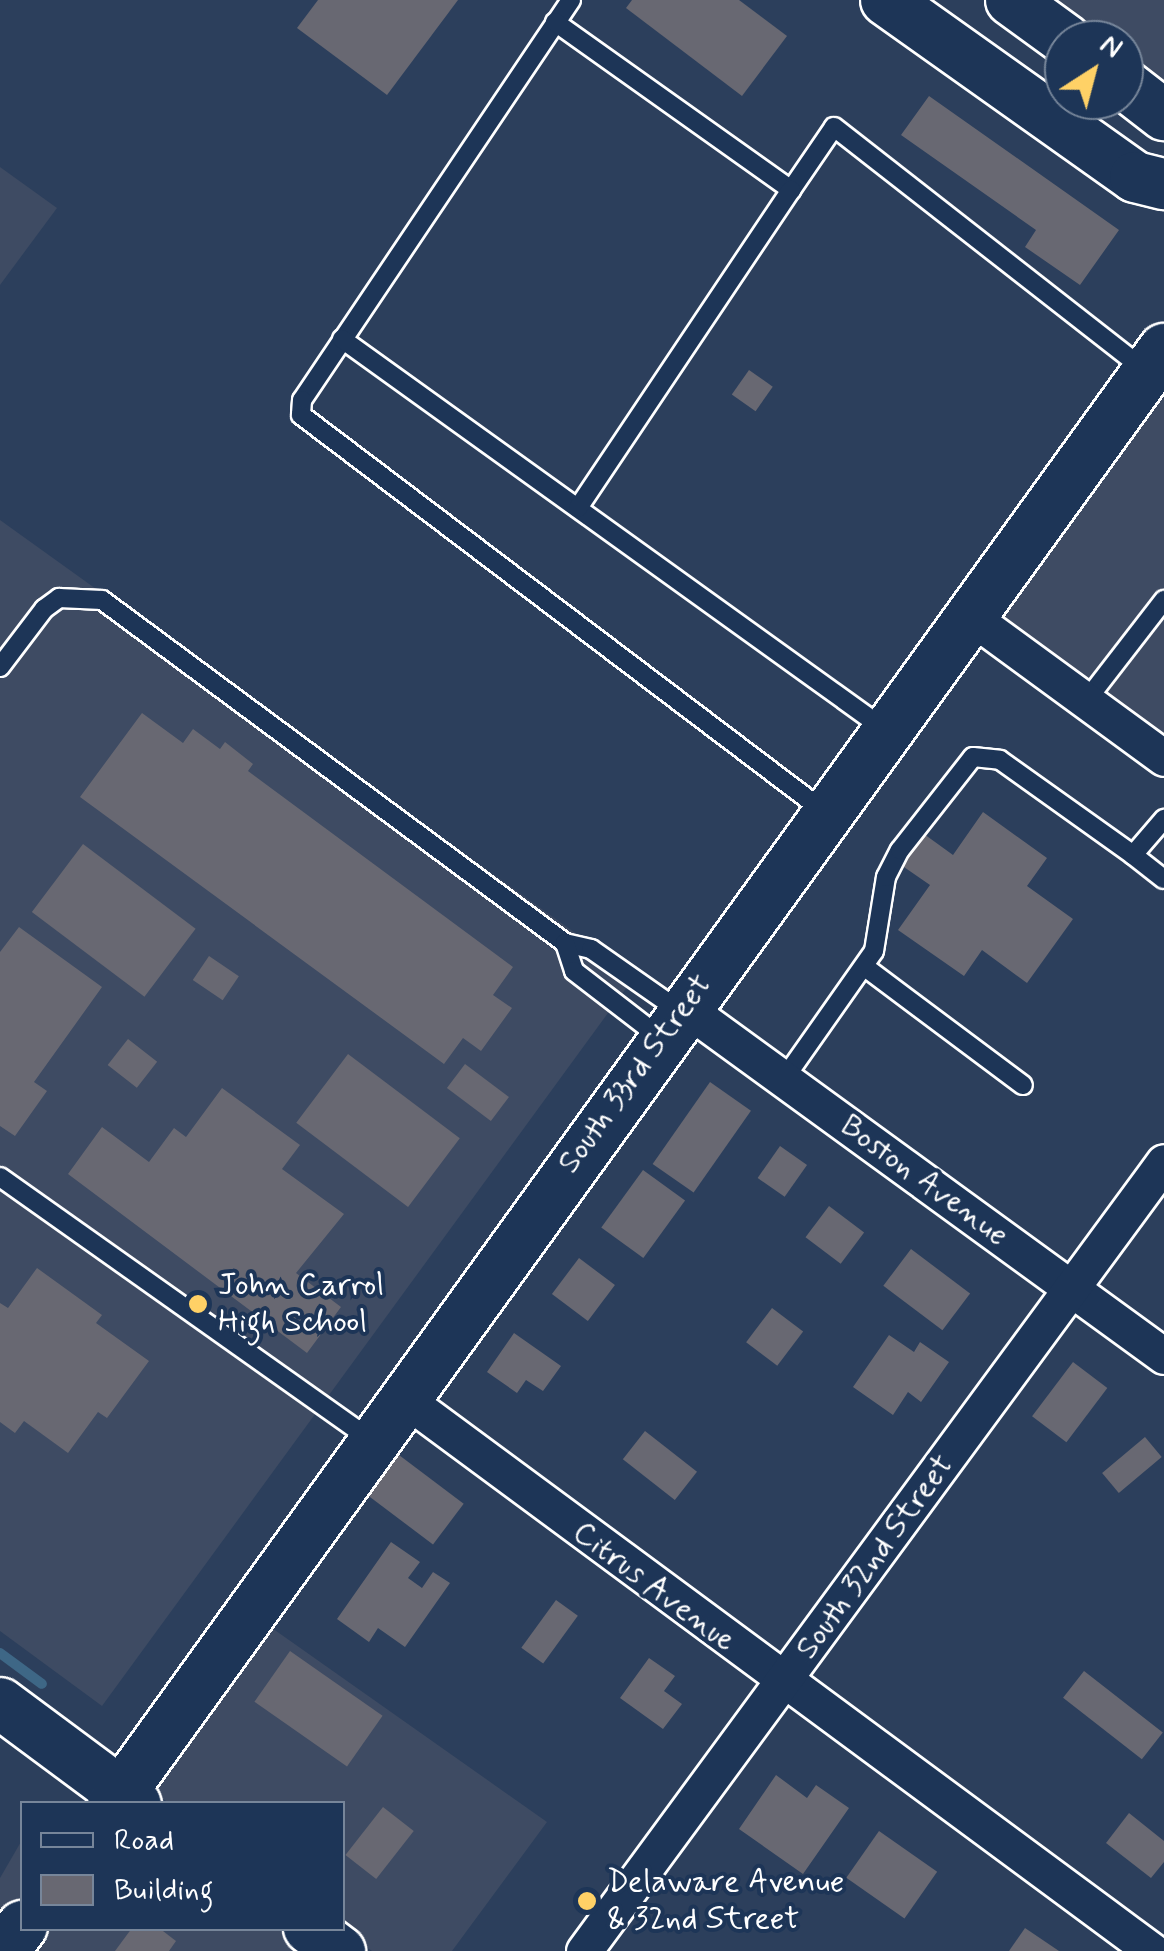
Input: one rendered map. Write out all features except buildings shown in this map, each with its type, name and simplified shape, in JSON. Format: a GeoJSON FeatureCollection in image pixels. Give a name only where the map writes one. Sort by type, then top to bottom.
{"type":"FeatureCollection","features":[{"type":"Feature","properties":{"kind":"street"},"geometry":{"type":"LineString","coordinates":[[886,0],[1135,177],[1164,184]]}},
{"type":"Feature","properties":{"kind":"street"},"geometry":{"type":"LineString","coordinates":[[1011,0],[1044,24]]}},
{"type":"Feature","properties":{"kind":"street"},"geometry":{"type":"LineString","coordinates":[[1144,100],[1164,115]]}},
{"type":"Feature","properties":{"kind":"street","name":"South 33rd Street"},"geometry":{"type":"LineString","coordinates":[[123,1800],[370,1440],[675,1018],[970,616],[1159,369]]}},
{"type":"Feature","properties":{"kind":"street"},"geometry":{"type":"LineString","coordinates":[[970,616],[1164,758]]}},
{"type":"Feature","properties":{"kind":"street","name":"Boston Avenue"},"geometry":{"type":"LineString","coordinates":[[675,1018],[784,1079],[1164,1356]]}},
{"type":"Feature","properties":{"kind":"street","name":"South 32nd Street"},"geometry":{"type":"LineString","coordinates":[[584,1951],[1164,1162]]}},
{"type":"Feature","properties":{"kind":"street","name":"Citrus Avenue"},"geometry":{"type":"LineString","coordinates":[[402,1396],[782,1683],[1152,1951]]}},
{"type":"Feature","properties":{"kind":"street"},"geometry":{"type":"LineString","coordinates":[[0,1704],[123,1800]]}},
{"type":"Feature","properties":{"kind":"street"},"geometry":{"type":"LineString","coordinates":[[4,1951],[20,1929]]}},
{"type":"Feature","properties":{"kind":"street"},"geometry":{"type":"LineString","coordinates":[[313,1931],[340,1951]]}},
{"type":"Feature","properties":{"kind":"lane"},"geometry":{"type":"LineString","coordinates":[[570,0],[302,400],[301,415],[826,812]]}},
{"type":"Feature","properties":{"kind":"lane"},"geometry":{"type":"LineString","coordinates":[[555,22],[791,190]]}},
{"type":"Feature","properties":{"kind":"lane"},"geometry":{"type":"LineString","coordinates":[[578,508],[834,127],[1159,369]]}},
{"type":"Feature","properties":{"kind":"lane"},"geometry":{"type":"LineString","coordinates":[[342,340],[886,730]]}},
{"type":"Feature","properties":{"kind":"lane"},"geometry":{"type":"LineString","coordinates":[[0,667],[44,609],[59,598],[102,600],[565,943],[591,949],[675,1018]]}},
{"type":"Feature","properties":{"kind":"lane"},"geometry":{"type":"LineString","coordinates":[[1086,701],[1164,600]]}},
{"type":"Feature","properties":{"kind":"lane"},"geometry":{"type":"LineString","coordinates":[[784,1079],[865,967],[892,864],[973,756],[1000,760],[1164,879]]}},
{"type":"Feature","properties":{"kind":"lane"},"geometry":{"type":"LineString","coordinates":[[1133,855],[1164,819]]}},
{"type":"Feature","properties":{"kind":"lane"},"geometry":{"type":"LineString","coordinates":[[565,943],[574,971],[675,1018]]}},
{"type":"Feature","properties":{"kind":"lane"},"geometry":{"type":"LineString","coordinates":[[865,967],[1023,1085]]}},
{"type":"Feature","properties":{"kind":"lane"},"geometry":{"type":"LineString","coordinates":[[0,1178],[370,1440]]}},
{"type":"Feature","properties":{"kind":"shaded area"},"geometry":{"type":"Polygon","coordinates":[[[1043,0],[1164,0],[1164,91],[1144,76],[1144,20],[1070,20],[1043,0]]]}},
{"type":"Feature","properties":{"kind":"shaded area"},"geometry":{"type":"Polygon","coordinates":[[[0,167],[57,208],[0,285],[0,167]]]}},
{"type":"Feature","properties":{"kind":"shaded area"},"geometry":{"type":"Polygon","coordinates":[[[1164,378],[1164,735],[995,611],[1164,378]]]}},
{"type":"Feature","properties":{"kind":"shaded area","name":"John Carrol High School"},"geometry":{"type":"Polygon","coordinates":[[[0,520],[635,976],[102,1706],[0,1631],[0,520]]]}},
{"type":"Feature","properties":{"kind":"shaded area"},"geometry":{"type":"Polygon","coordinates":[[[262,1621],[547,1822],[452,1951],[372,1951],[344,1931],[345,1801],[166,1801],[146,1787],[262,1621]]]}},
{"type":"Feature","properties":{"kind":"shaded area"},"geometry":{"type":"Polygon","coordinates":[[[20,1843],[20,1901],[0,1929],[0,1878],[20,1843]]]}},
{"type":"Feature","properties":{"kind":"shaded area"},"geometry":{"type":"Polygon","coordinates":[[[40,1931],[281,1931],[309,1951],[25,1951],[40,1931]]]}},
{"type":"Feature","properties":{"kind":"waterway"},"geometry":{"type":"LineString","coordinates":[[0,1653],[42,1684]]}},
{"type":"Feature","properties":{"kind":"place","name":"John Carrol High School"},"geometry":{"type":"Point","coordinates":[198,1304]}},
{"type":"Feature","properties":{"kind":"place","name":"Delaware Avenue & 32nd Street"},"geometry":{"type":"Point","coordinates":[587,1901]}}]}
